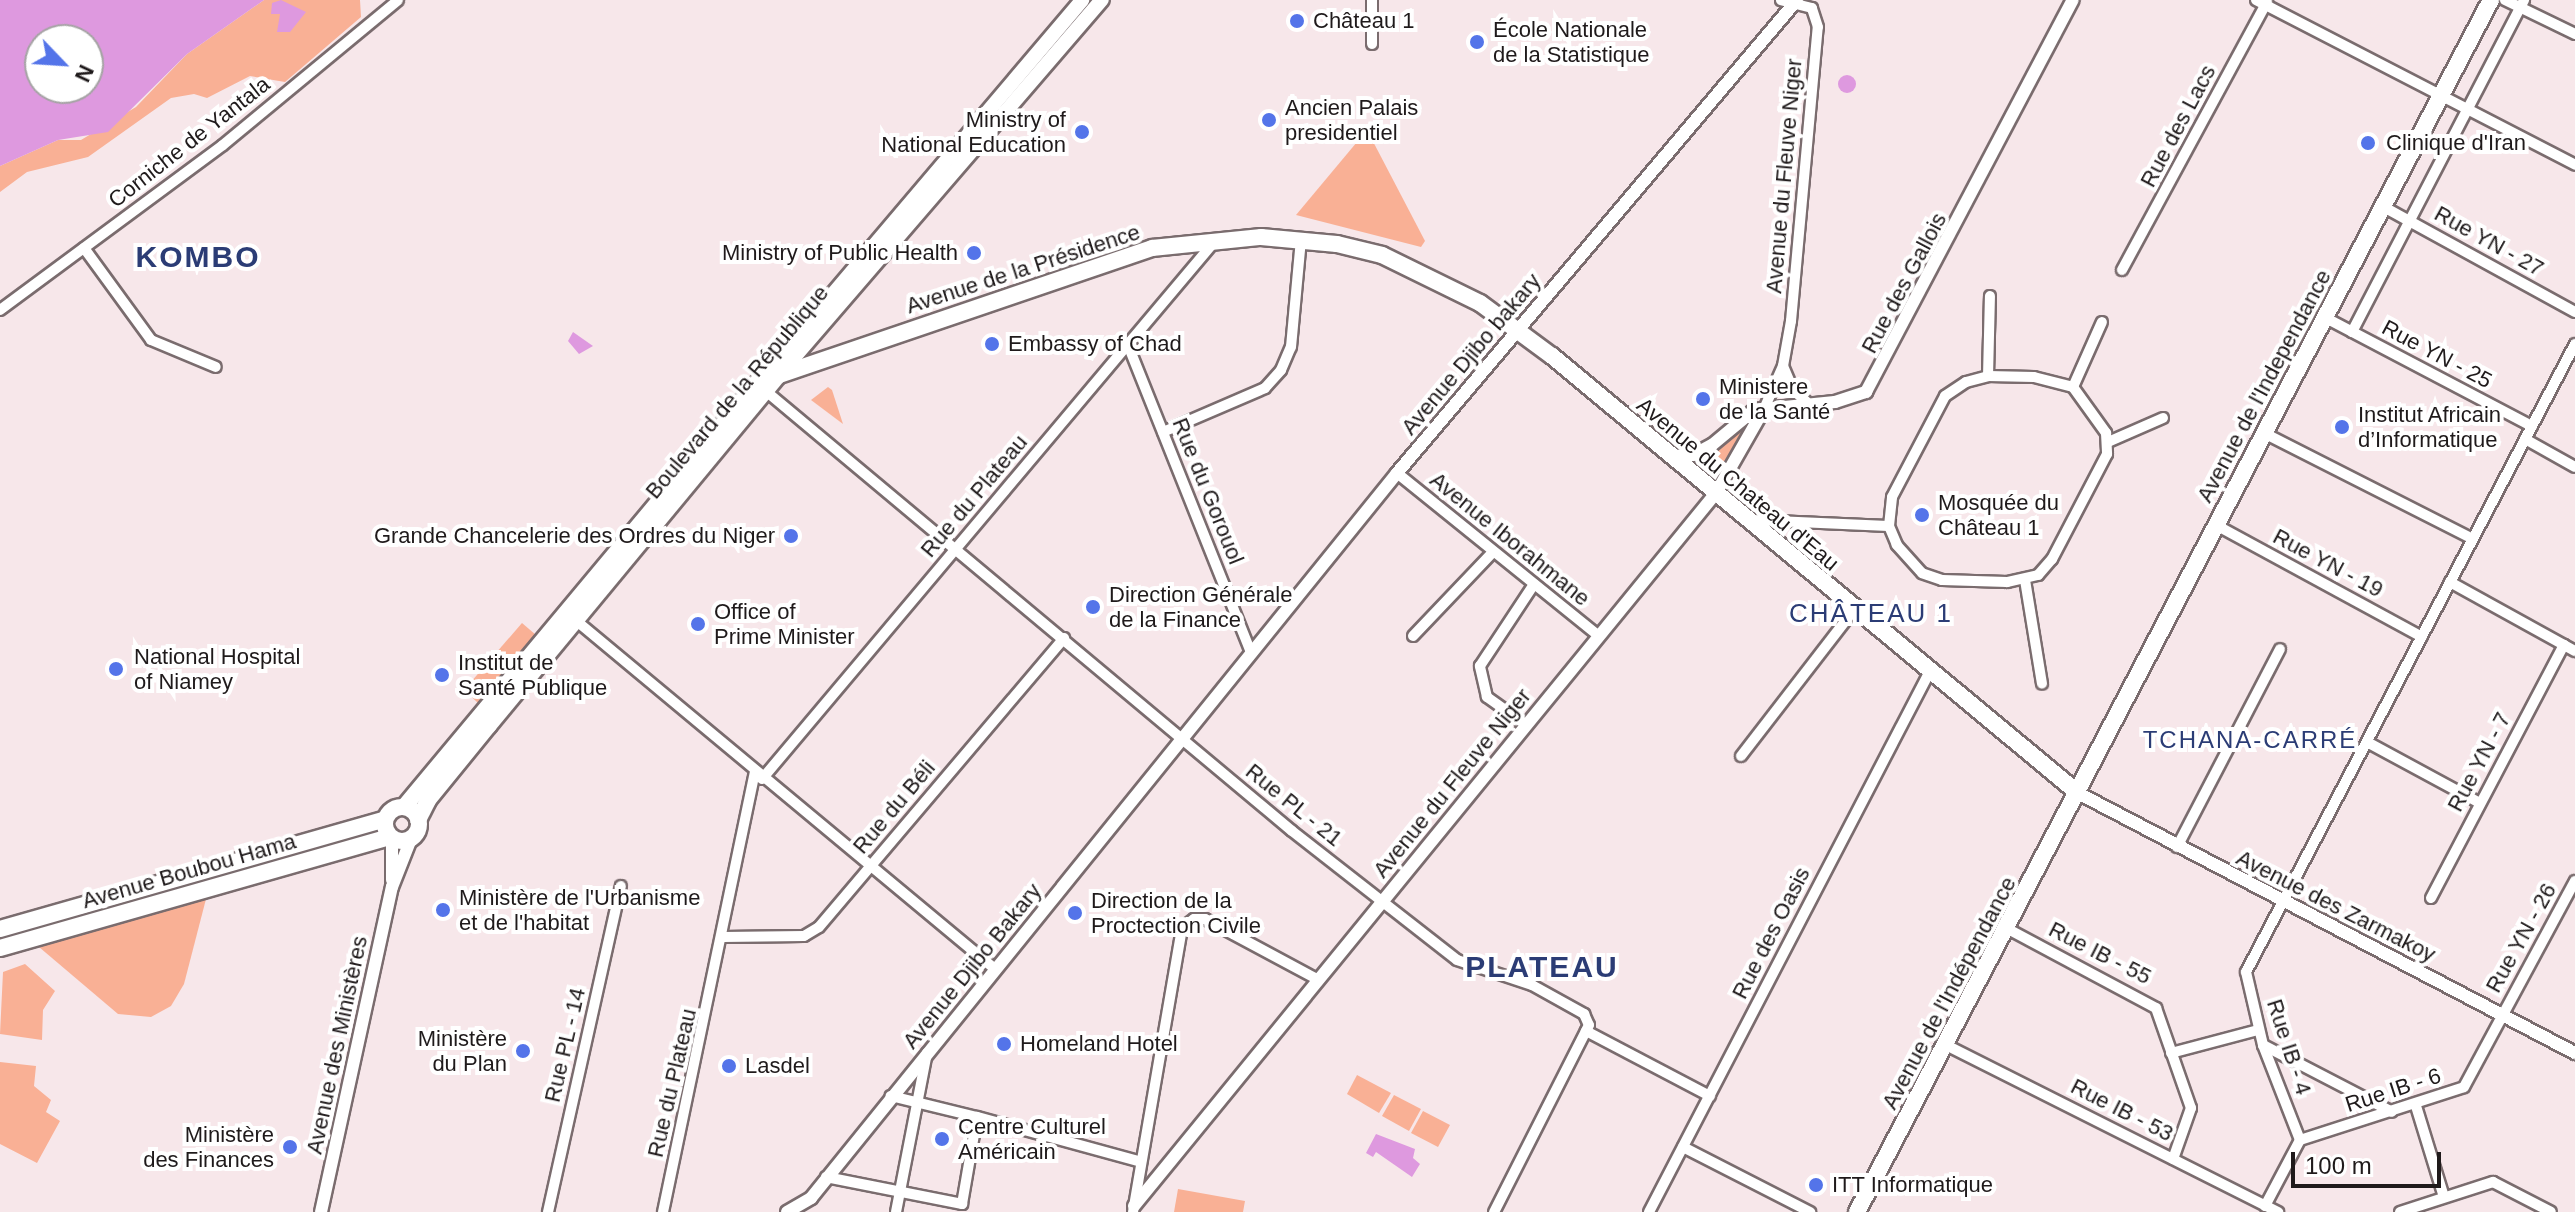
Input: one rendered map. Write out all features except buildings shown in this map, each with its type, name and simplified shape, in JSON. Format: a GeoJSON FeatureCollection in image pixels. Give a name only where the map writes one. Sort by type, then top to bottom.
{"type":"FeatureCollection","features":[{"type":"Feature","properties":{"kind":"main road","name":"Boulevard de la République"},"geometry":{"type":"LineString","coordinates":[[1052,48],[1082,0]]}},
{"type":"Feature","properties":{"kind":"main road","name":"Boulevard de la République"},"geometry":{"type":"LineString","coordinates":[[404,807],[571,616],[934,182],[1052,48],[1102,0]]}},
{"type":"Feature","properties":{"kind":"main road","name":"Avenue de l'Independance"},"geometry":{"type":"LineString","coordinates":[[2078,793],[2491,0]]}},
{"type":"Feature","properties":{"kind":"main road","name":"Avenue de la Présidence"},"geometry":{"type":"LineString","coordinates":[[767,381],[1093,265],[1152,248],[1217,239],[1301,239],[1382,255],[1468,295],[1519,331]]}},
{"type":"Feature","properties":{"kind":"main road","name":"Avenue du Chateau d'Eau"},"geometry":{"type":"LineString","coordinates":[[1519,331],[1929,673],[2078,793]]}},
{"type":"Feature","properties":{"kind":"main road","name":"Boulevard de la République"},"geometry":{"type":"LineString","coordinates":[[418,820],[428,800],[571,616]]}},
{"type":"Feature","properties":{"kind":"main road","name":"Avenue de l'Indépendance"},"geometry":{"type":"LineString","coordinates":[[1857,1212],[2078,793]]}},
{"type":"Feature","properties":{"kind":"main road"},"geometry":{"type":"LineString","coordinates":[[404,807],[418,820],[411,839],[391,838],[385,819],[404,807]]}},
{"type":"Feature","properties":{"kind":"main road","name":"Avenue Boubou Hama"},"geometry":{"type":"LineString","coordinates":[[0,929],[385,819]]}},
{"type":"Feature","properties":{"kind":"main road","name":"Avenue Boubou Hama"},"geometry":{"type":"LineString","coordinates":[[0,948],[391,838]]}},
{"type":"Feature","properties":{"kind":"street","name":"Corniche de Yantala"},"geometry":{"type":"LineString","coordinates":[[0,310],[223,145],[398,0]]}},
{"type":"Feature","properties":{"kind":"street"},"geometry":{"type":"LineString","coordinates":[[1372,0],[1372,44]]}},
{"type":"Feature","properties":{"kind":"street"},"geometry":{"type":"LineString","coordinates":[[1781,0],[1796,1]]}},
{"type":"Feature","properties":{"kind":"street","name":"Rue des Gallois"},"geometry":{"type":"LineString","coordinates":[[1670,457],[1702,450],[1741,417],[1764,409],[1856,398],[1876,380],[2073,0]]}},
{"type":"Feature","properties":{"kind":"street"},"geometry":{"type":"LineString","coordinates":[[2505,0],[2522,4],[2575,34]]}},
{"type":"Feature","properties":{"kind":"street","name":"Avenue Djibo bakary"},"geometry":{"type":"LineString","coordinates":[[1183,739],[1397,473],[1796,1]]}},
{"type":"Feature","properties":{"kind":"street","name":"Avenue du Fleuve Niger"},"geometry":{"type":"LineString","coordinates":[[1133,1209],[1380,901],[1716,493],[1764,409],[1783,366],[1818,27],[1812,8],[1796,1]]}},
{"type":"Feature","properties":{"kind":"street"},"geometry":{"type":"LineString","coordinates":[[2263,2],[2575,165]]}},
{"type":"Feature","properties":{"kind":"street","name":"Rue des Lacs"},"geometry":{"type":"LineString","coordinates":[[2122,270],[2263,2]]}},
{"type":"Feature","properties":{"kind":"street"},"geometry":{"type":"LineString","coordinates":[[2352,332],[2522,4]]}},
{"type":"Feature","properties":{"kind":"street","name":"Rue YN - 27"},"geometry":{"type":"LineString","coordinates":[[2382,206],[2575,312]]}},
{"type":"Feature","properties":{"kind":"street","name":"Rue du Plateau"},"geometry":{"type":"LineString","coordinates":[[663,1212],[759,776],[957,548],[1217,239]]}},
{"type":"Feature","properties":{"kind":"street"},"geometry":{"type":"LineString","coordinates":[[1163,432],[1265,388],[1281,370],[1291,347],[1301,239]]}},
{"type":"Feature","properties":{"kind":"street"},"geometry":{"type":"LineString","coordinates":[[84,248],[157,345],[216,367]]}},
{"type":"Feature","properties":{"kind":"street"},"geometry":{"type":"LineString","coordinates":[[1988,376],[1990,296]]}},
{"type":"Feature","properties":{"kind":"street","name":"Rue YN - 25"},"geometry":{"type":"LineString","coordinates":[[2324,317],[2532,426]]}},
{"type":"Feature","properties":{"kind":"street"},"geometry":{"type":"LineString","coordinates":[[2073,387],[2102,322]]}},
{"type":"Feature","properties":{"kind":"street","name":"Rue IB - 4"},"geometry":{"type":"LineString","coordinates":[[2300,1140],[2258,1030],[2246,972],[2575,344]]}},
{"type":"Feature","properties":{"kind":"street","name":"Rue du Gorouol"},"geometry":{"type":"LineString","coordinates":[[1128,345],[1251,653]]}},
{"type":"Feature","properties":{"kind":"street"},"geometry":{"type":"LineString","coordinates":[[1783,366],[1793,390],[1807,402]]}},
{"type":"Feature","properties":{"kind":"street"},"geometry":{"type":"LineString","coordinates":[[1988,376],[2034,377],[2073,387],[2089,403],[2108,442],[2104,464],[2052,559],[2025,580],[1971,582],[1931,577],[1911,563],[1889,526],[1892,497],[1937,408],[1956,388],[1988,376]]}},
{"type":"Feature","properties":{"kind":"street","name":"Rue PL - 21"},"geometry":{"type":"LineString","coordinates":[[767,381],[957,548],[1380,901],[1465,965],[1532,985],[1577,1009],[1588,1021],[1586,1031]]}},
{"type":"Feature","properties":{"kind":"street"},"geometry":{"type":"LineString","coordinates":[[2108,442],[2163,418]]}},
{"type":"Feature","properties":{"kind":"street"},"geometry":{"type":"LineString","coordinates":[[2264,433],[2473,539]]}},
{"type":"Feature","properties":{"kind":"street"},"geometry":{"type":"LineString","coordinates":[[2525,439],[2575,467]]}},
{"type":"Feature","properties":{"kind":"street","name":"Avenue Iborahmane"},"geometry":{"type":"LineString","coordinates":[[1397,473],[1599,636]]}},
{"type":"Feature","properties":{"kind":"street"},"geometry":{"type":"LineString","coordinates":[[1746,520],[1889,526]]}},
{"type":"Feature","properties":{"kind":"street","name":"Rue YN - 19"},"geometry":{"type":"LineString","coordinates":[[2216,525],[2422,637]]}},
{"type":"Feature","properties":{"kind":"street"},"geometry":{"type":"LineString","coordinates":[[1413,636],[1493,552]]}},
{"type":"Feature","properties":{"kind":"street"},"geometry":{"type":"LineString","coordinates":[[2025,580],[2042,684]]}},
{"type":"Feature","properties":{"kind":"street"},"geometry":{"type":"LineString","coordinates":[[2450,582],[2575,651]]}},
{"type":"Feature","properties":{"kind":"street"},"geometry":{"type":"LineString","coordinates":[[1525,724],[1487,697],[1480,666],[1534,584]]}},
{"type":"Feature","properties":{"kind":"street"},"geometry":{"type":"LineString","coordinates":[[1741,756],[1854,610]]}},
{"type":"Feature","properties":{"kind":"street"},"geometry":{"type":"LineString","coordinates":[[571,616],[759,776],[995,969]]}},
{"type":"Feature","properties":{"kind":"street","name":"Rue du Béli"},"geometry":{"type":"LineString","coordinates":[[723,937],[810,934],[1064,638]]}},
{"type":"Feature","properties":{"kind":"street","name":"Rue YN - 7"},"geometry":{"type":"LineString","coordinates":[[2431,898],[2564,645]]}},
{"type":"Feature","properties":{"kind":"street"},"geometry":{"type":"LineString","coordinates":[[2177,847],[2280,649]]}},
{"type":"Feature","properties":{"kind":"street","name":"Rue des Oasis"},"geometry":{"type":"LineString","coordinates":[[1649,1212],[1929,673]]}},
{"type":"Feature","properties":{"kind":"street","name":"Avenue Djibo Bakary"},"geometry":{"type":"LineString","coordinates":[[787,1212],[811,1198],[1183,739]]}},
{"type":"Feature","properties":{"kind":"street"},"geometry":{"type":"LineString","coordinates":[[2367,742],[2480,803]]}},
{"type":"Feature","properties":{"kind":"street","name":"Avenue des Zarmakoy"},"geometry":{"type":"LineString","coordinates":[[2078,793],[2575,1053]]}},
{"type":"Feature","properties":{"kind":"street","name":"Avenue des Ministères"},"geometry":{"type":"LineString","coordinates":[[391,838],[392,887]]}},
{"type":"Feature","properties":{"kind":"street","name":"Avenue des Ministères"},"geometry":{"type":"LineString","coordinates":[[321,1212],[392,887],[411,839]]}},
{"type":"Feature","properties":{"kind":"street","name":"Rue YN - 26"},"geometry":{"type":"LineString","coordinates":[[2501,1014],[2572,893],[2575,881]]}},
{"type":"Feature","properties":{"kind":"street","name":"Rue PL - 14"},"geometry":{"type":"LineString","coordinates":[[548,1212],[621,886]]}},
{"type":"Feature","properties":{"kind":"street"},"geometry":{"type":"LineString","coordinates":[[1133,1209],[1182,928],[1194,919],[1205,919],[1317,979]]}},
{"type":"Feature","properties":{"kind":"street","name":"Rue IB - 55"},"geometry":{"type":"LineString","coordinates":[[2008,929],[2152,1002],[2191,1115],[2173,1159]]}},
{"type":"Feature","properties":{"kind":"street","name":"Rue IB - 6"},"geometry":{"type":"LineString","coordinates":[[2300,1140],[2416,1106],[2464,1087],[2501,1014]]}},
{"type":"Feature","properties":{"kind":"street"},"geometry":{"type":"LineString","coordinates":[[2171,1053],[2258,1030]]}},
{"type":"Feature","properties":{"kind":"street"},"geometry":{"type":"LineString","coordinates":[[1494,1212],[1586,1031],[1710,1096]]}},
{"type":"Feature","properties":{"kind":"street","name":"Rue IB - 53"},"geometry":{"type":"LineString","coordinates":[[1946,1045],[2278,1212]]}},
{"type":"Feature","properties":{"kind":"street"},"geometry":{"type":"LineString","coordinates":[[2263,1045],[2392,1112]]}},
{"type":"Feature","properties":{"kind":"street"},"geometry":{"type":"LineString","coordinates":[[896,1212],[920,1104],[927,1052]]}},
{"type":"Feature","properties":{"kind":"street"},"geometry":{"type":"LineString","coordinates":[[891,1096],[1141,1162]]}},
{"type":"Feature","properties":{"kind":"street"},"geometry":{"type":"LineString","coordinates":[[2416,1106],[2443,1194]]}},
{"type":"Feature","properties":{"kind":"street"},"geometry":{"type":"LineString","coordinates":[[826,1177],[962,1204],[977,1117]]}},
{"type":"Feature","properties":{"kind":"street"},"geometry":{"type":"LineString","coordinates":[[2265,1206],[2300,1140]]}},
{"type":"Feature","properties":{"kind":"street"},"geometry":{"type":"LineString","coordinates":[[1683,1147],[1810,1212]]}},
{"type":"Feature","properties":{"kind":"street"},"geometry":{"type":"LineString","coordinates":[[2400,1212],[2443,1194],[2493,1182],[2551,1212]]}},
{"type":"Feature","properties":{"kind":"shaded area"},"geometry":{"type":"Polygon","coordinates":[[[0,0],[264,0],[187,54],[108,132],[58,140],[0,166],[0,0]]]}},
{"type":"Feature","properties":{"kind":"shaded area"},"geometry":{"type":"Polygon","coordinates":[[[264,0],[360,0],[361,17],[285,82],[250,76],[207,98],[194,94],[171,98],[88,157],[27,172],[0,192],[0,166],[58,140],[81,140],[136,107],[187,54],[264,0]]]}},
{"type":"Feature","properties":{"kind":"shaded area"},"geometry":{"type":"Polygon","coordinates":[[[281,0],[306,12],[290,32],[277,32],[280,14],[271,14],[272,3],[281,0]]]}},
{"type":"Feature","properties":{"kind":"shaded area"},"geometry":{"type":"Polygon","coordinates":[[[1847,75],[1856,84],[1847,93],[1838,84],[1847,75]]]}},
{"type":"Feature","properties":{"kind":"shaded area"},"geometry":{"type":"Polygon","coordinates":[[[1367,130],[1425,241],[1421,247],[1296,215],[1367,130]]]}},
{"type":"Feature","properties":{"kind":"shaded area"},"geometry":{"type":"Polygon","coordinates":[[[573,332],[593,346],[579,354],[568,341],[573,332]]]}},
{"type":"Feature","properties":{"kind":"shaded area"},"geometry":{"type":"Polygon","coordinates":[[[828,387],[832,390],[843,424],[811,400],[828,387]]]}},
{"type":"Feature","properties":{"kind":"shaded area"},"geometry":{"type":"Polygon","coordinates":[[[1753,417],[1714,479],[1692,460],[1753,417]]]}},
{"type":"Feature","properties":{"kind":"shaded area"},"geometry":{"type":"Polygon","coordinates":[[[522,623],[536,635],[478,703],[464,690],[522,623]]]}},
{"type":"Feature","properties":{"kind":"shaded area"},"geometry":{"type":"Polygon","coordinates":[[[206,899],[184,984],[171,1006],[151,1017],[118,1014],[39,947],[206,899]]]}},
{"type":"Feature","properties":{"kind":"shaded area"},"geometry":{"type":"Polygon","coordinates":[[[25,964],[55,991],[43,1010],[42,1040],[0,1034],[3,972],[25,964]]]}},
{"type":"Feature","properties":{"kind":"shaded area"},"geometry":{"type":"Polygon","coordinates":[[[0,1062],[36,1066],[34,1086],[51,1100],[46,1112],[60,1121],[37,1163],[0,1144],[0,1062]]]}},
{"type":"Feature","properties":{"kind":"shaded area"},"geometry":{"type":"Polygon","coordinates":[[[1357,1075],[1391,1093],[1379,1113],[1347,1094],[1357,1075]]]}},
{"type":"Feature","properties":{"kind":"shaded area"},"geometry":{"type":"Polygon","coordinates":[[[1394,1095],[1421,1109],[1409,1131],[1382,1116],[1394,1095]]]}},
{"type":"Feature","properties":{"kind":"shaded area"},"geometry":{"type":"Polygon","coordinates":[[[1423,1111],[1450,1125],[1438,1147],[1411,1133],[1423,1111]]]}},
{"type":"Feature","properties":{"kind":"shaded area"},"geometry":{"type":"Polygon","coordinates":[[[1376,1134],[1415,1149],[1413,1158],[1420,1164],[1412,1177],[1376,1152],[1373,1157],[1366,1153],[1376,1134]]]}},
{"type":"Feature","properties":{"kind":"shaded area"},"geometry":{"type":"Polygon","coordinates":[[[1178,1189],[1245,1201],[1243,1212],[1174,1212],[1178,1189]]]}},
{"type":"Feature","properties":{"kind":"place","name":"Château 1"},"geometry":{"type":"Point","coordinates":[1297,21]}},
{"type":"Feature","properties":{"kind":"place","name":"École Nationale de la Statistique"},"geometry":{"type":"Point","coordinates":[1477,42]}},
{"type":"Feature","properties":{"kind":"place","name":"Ancien Palais presidentiel"},"geometry":{"type":"Point","coordinates":[1269,120]}},
{"type":"Feature","properties":{"kind":"place","name":"Ministry of National Education"},"geometry":{"type":"Point","coordinates":[1082,132]}},
{"type":"Feature","properties":{"kind":"place","name":"Clinique d'Iran"},"geometry":{"type":"Point","coordinates":[2368,143]}},
{"type":"Feature","properties":{"kind":"place","name":"Ministry of Public Health"},"geometry":{"type":"Point","coordinates":[974,253]}},
{"type":"Feature","properties":{"kind":"place","name":"Embassy of Chad"},"geometry":{"type":"Point","coordinates":[992,344]}},
{"type":"Feature","properties":{"kind":"place","name":"Ministere de la Santé"},"geometry":{"type":"Point","coordinates":[1703,399]}},
{"type":"Feature","properties":{"kind":"place","name":"Institut Africain d’Informatique"},"geometry":{"type":"Point","coordinates":[2342,427]}},
{"type":"Feature","properties":{"kind":"place","name":"Mosquée du Château 1"},"geometry":{"type":"Point","coordinates":[1922,515]}},
{"type":"Feature","properties":{"kind":"place","name":"Grande Chancelerie des Ordres du Niger"},"geometry":{"type":"Point","coordinates":[791,536]}},
{"type":"Feature","properties":{"kind":"place","name":"Direction Générale de la Finance"},"geometry":{"type":"Point","coordinates":[1093,607]}},
{"type":"Feature","properties":{"kind":"place","name":"Office of Prime Minister"},"geometry":{"type":"Point","coordinates":[698,624]}},
{"type":"Feature","properties":{"kind":"place","name":"National Hospital of Niamey"},"geometry":{"type":"Point","coordinates":[116,669]}},
{"type":"Feature","properties":{"kind":"place","name":"Institut de Santé Publique"},"geometry":{"type":"Point","coordinates":[442,675]}},
{"type":"Feature","properties":{"kind":"place","name":"Ministère de l'Urbanisme et de l'habitat"},"geometry":{"type":"Point","coordinates":[443,910]}},
{"type":"Feature","properties":{"kind":"place","name":"Direction de la Proctection Civile"},"geometry":{"type":"Point","coordinates":[1075,913]}},
{"type":"Feature","properties":{"kind":"place","name":"Homeland Hotel"},"geometry":{"type":"Point","coordinates":[1004,1044]}},
{"type":"Feature","properties":{"kind":"place","name":"Ministère du Plan"},"geometry":{"type":"Point","coordinates":[523,1051]}},
{"type":"Feature","properties":{"kind":"place","name":"Lasdel"},"geometry":{"type":"Point","coordinates":[729,1066]}},
{"type":"Feature","properties":{"kind":"place","name":"Centre Culturel Américain"},"geometry":{"type":"Point","coordinates":[942,1139]}},
{"type":"Feature","properties":{"kind":"place","name":"Ministère des Finances"},"geometry":{"type":"Point","coordinates":[290,1147]}},
{"type":"Feature","properties":{"kind":"place","name":"ITT Informatique"},"geometry":{"type":"Point","coordinates":[1816,1185]}},
{"type":"Feature","properties":{"kind":"district","name":"KOMBO"},"geometry":{"type":"Point","coordinates":[198,257]}},
{"type":"Feature","properties":{"kind":"district","name":"CHÂTEAU 1"},"geometry":{"type":"Point","coordinates":[1871,614]}},
{"type":"Feature","properties":{"kind":"district","name":"TCHANA-CARRÉ"},"geometry":{"type":"Point","coordinates":[2250,740]}},
{"type":"Feature","properties":{"kind":"district","name":"PLATEAU"},"geometry":{"type":"Point","coordinates":[1542,967]}}]}
